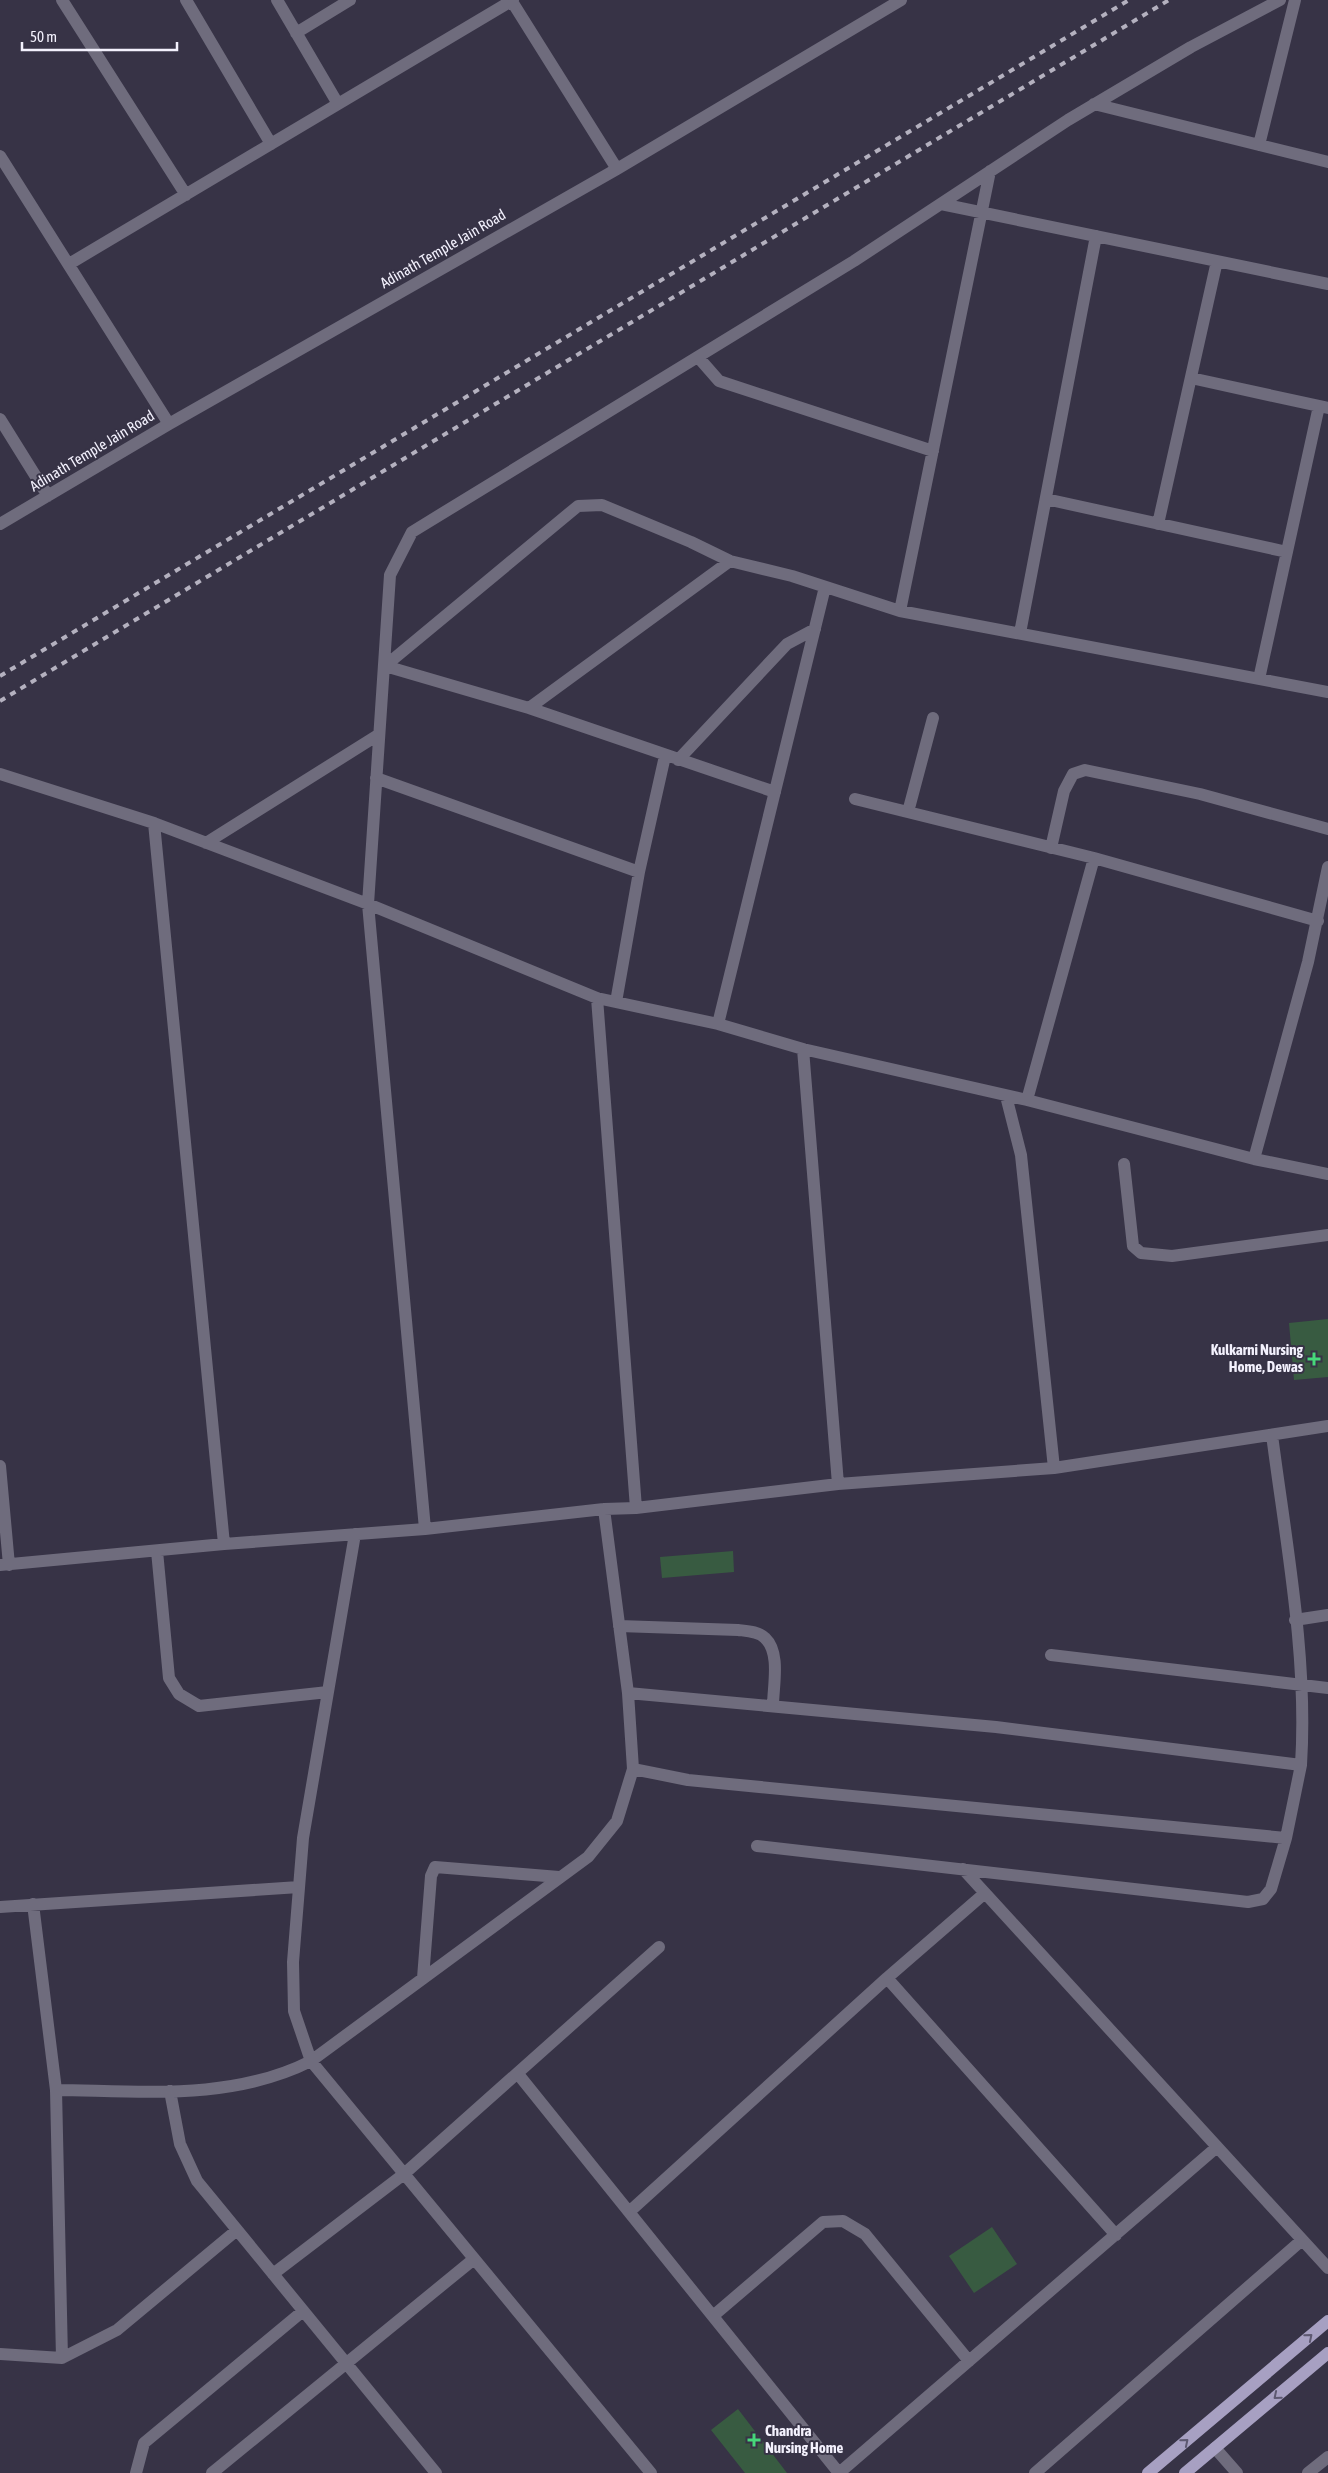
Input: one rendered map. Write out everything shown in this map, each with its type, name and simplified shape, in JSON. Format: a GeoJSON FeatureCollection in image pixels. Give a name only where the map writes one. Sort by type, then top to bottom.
{"type":"FeatureCollection","features":[{"type":"Feature","properties":{"kind":"main road"},"geometry":{"type":"LineString","coordinates":[[1148,2473],[1328,2321]]}},
{"type":"Feature","properties":{"kind":"main road"},"geometry":{"type":"LineString","coordinates":[[1185,2473],[1328,2353]]}},
{"type":"Feature","properties":{"kind":"street"},"geometry":{"type":"LineString","coordinates":[[62,0],[186,194]]}},
{"type":"Feature","properties":{"kind":"street"},"geometry":{"type":"LineString","coordinates":[[186,0],[271,144]]}},
{"type":"Feature","properties":{"kind":"street"},"geometry":{"type":"LineString","coordinates":[[277,0],[338,104]]}},
{"type":"Feature","properties":{"kind":"street"},"geometry":{"type":"LineString","coordinates":[[296,33],[350,0]]}},
{"type":"Feature","properties":{"kind":"street"},"geometry":{"type":"LineString","coordinates":[[68,264],[512,0],[617,169]]}},
{"type":"Feature","properties":{"kind":"street","name":"Adinath Temple Jain Road"},"geometry":{"type":"LineString","coordinates":[[0,524],[169,424],[617,169],[901,0]]}},
{"type":"Feature","properties":{"kind":"street"},"geometry":{"type":"LineString","coordinates":[[424,1530],[368,904],[390,576],[412,532],[854,261],[1094,104],[1191,47],[1280,0]]}},
{"type":"Feature","properties":{"kind":"street"},"geometry":{"type":"LineString","coordinates":[[1259,145],[1295,0]]}},
{"type":"Feature","properties":{"kind":"street"},"geometry":{"type":"LineString","coordinates":[[1094,104],[1328,162]]}},
{"type":"Feature","properties":{"kind":"street"},"geometry":{"type":"LineString","coordinates":[[0,156],[169,424]]}},
{"type":"Feature","properties":{"kind":"street"},"geometry":{"type":"LineString","coordinates":[[900,610],[980,212],[990,171]]}},
{"type":"Feature","properties":{"kind":"street"},"geometry":{"type":"LineString","coordinates":[[941,204],[1328,284]]}},
{"type":"Feature","properties":{"kind":"street"},"geometry":{"type":"LineString","coordinates":[[1020,633],[1096,236]]}},
{"type":"Feature","properties":{"kind":"street"},"geometry":{"type":"LineString","coordinates":[[1158,524],[1217,261]]}},
{"type":"Feature","properties":{"kind":"street"},"geometry":{"type":"LineString","coordinates":[[698,357],[719,381],[933,451]]}},
{"type":"Feature","properties":{"kind":"street"},"geometry":{"type":"LineString","coordinates":[[1191,378],[1324,407],[1287,552],[1259,679]]}},
{"type":"Feature","properties":{"kind":"street"},"geometry":{"type":"LineString","coordinates":[[0,418],[48,496]]}},
{"type":"Feature","properties":{"kind":"street"},"geometry":{"type":"LineString","coordinates":[[1046,499],[1287,552]]}},
{"type":"Feature","properties":{"kind":"street"},"geometry":{"type":"LineString","coordinates":[[385,666],[578,506],[602,506],[691,542],[730,561],[792,576],[900,610],[1328,692]]}},
{"type":"Feature","properties":{"kind":"street"},"geometry":{"type":"LineString","coordinates":[[528,708],[730,561]]}},
{"type":"Feature","properties":{"kind":"street"},"geometry":{"type":"LineString","coordinates":[[718,1024],[825,587]]}},
{"type":"Feature","properties":{"kind":"street"},"geometry":{"type":"LineString","coordinates":[[678,760],[787,644],[815,629]]}},
{"type":"Feature","properties":{"kind":"street"},"geometry":{"type":"LineString","coordinates":[[385,666],[528,708],[775,792]]}},
{"type":"Feature","properties":{"kind":"street"},"geometry":{"type":"LineString","coordinates":[[908,812],[933,718]]}},
{"type":"Feature","properties":{"kind":"street"},"geometry":{"type":"LineString","coordinates":[[206,843],[378,735]]}},
{"type":"Feature","properties":{"kind":"street"},"geometry":{"type":"LineString","coordinates":[[616,1002],[639,872],[665,756]]}},
{"type":"Feature","properties":{"kind":"street"},"geometry":{"type":"LineString","coordinates":[[1051,848],[1064,791],[1072,774],[1085,770],[1200,794],[1328,829]]}},
{"type":"Feature","properties":{"kind":"street"},"geometry":{"type":"LineString","coordinates":[[0,774],[154,823],[368,904],[597,998],[718,1024],[804,1049],[1027,1100],[1254,1159],[1328,1174]]}},
{"type":"Feature","properties":{"kind":"street"},"geometry":{"type":"LineString","coordinates":[[376,778],[639,872]]}},
{"type":"Feature","properties":{"kind":"street"},"geometry":{"type":"LineString","coordinates":[[855,799],[1094,858],[1318,921]]}},
{"type":"Feature","properties":{"kind":"street"},"geometry":{"type":"LineString","coordinates":[[154,823],[224,1544]]}},
{"type":"Feature","properties":{"kind":"street"},"geometry":{"type":"LineString","coordinates":[[1027,1100],[1094,858]]}},
{"type":"Feature","properties":{"kind":"street"},"geometry":{"type":"LineString","coordinates":[[1254,1159],[1318,921],[1328,867]]}},
{"type":"Feature","properties":{"kind":"street"},"geometry":{"type":"LineString","coordinates":[[597,998],[636,1508]]}},
{"type":"Feature","properties":{"kind":"street"},"geometry":{"type":"LineString","coordinates":[[804,1049],[838,1484]]}},
{"type":"Feature","properties":{"kind":"street"},"geometry":{"type":"LineString","coordinates":[[1006,1096],[1020,1155],[1054,1468]]}},
{"type":"Feature","properties":{"kind":"street"},"geometry":{"type":"LineString","coordinates":[[1124,1164],[1133,1246],[1141,1253],[1172,1256],[1328,1235]]}},
{"type":"Feature","properties":{"kind":"street"},"geometry":{"type":"LineString","coordinates":[[0,1466],[4,1565],[224,1544],[424,1530],[636,1508],[838,1484],[1054,1468],[1328,1426]]}},
{"type":"Feature","properties":{"kind":"street"},"geometry":{"type":"LineString","coordinates":[[757,1846],[1248,1902],[1263,1899],[1271,1890],[1286,1838],[1301,1765],[1303,1729],[1295,1620],[1272,1435]]}},
{"type":"Feature","properties":{"kind":"street"},"geometry":{"type":"LineString","coordinates":[[56,2090],[170,2092],[233,2088],[284,2075],[311,2061],[588,1857],[617,1821],[633,1769],[628,1694],[604,1510]]}},
{"type":"Feature","properties":{"kind":"street"},"geometry":{"type":"LineString","coordinates":[[355,1534],[303,1838],[293,1962],[294,2011],[311,2061],[651,2473]]}},
{"type":"Feature","properties":{"kind":"street"},"geometry":{"type":"LineString","coordinates":[[157,1550],[169,1678],[178,1694],[199,1706],[328,1692]]}},
{"type":"Feature","properties":{"kind":"street"},"geometry":{"type":"LineString","coordinates":[[1295,1620],[1328,1615]]}},
{"type":"Feature","properties":{"kind":"street"},"geometry":{"type":"LineString","coordinates":[[619,1626],[738,1630],[756,1633],[764,1637],[774,1651],[773,1706]]}},
{"type":"Feature","properties":{"kind":"street"},"geometry":{"type":"LineString","coordinates":[[1051,1655],[1300,1683],[1328,1688]]}},
{"type":"Feature","properties":{"kind":"street"},"geometry":{"type":"LineString","coordinates":[[628,1694],[996,1727],[1301,1765]]}},
{"type":"Feature","properties":{"kind":"street"},"geometry":{"type":"LineString","coordinates":[[633,1769],[688,1780],[1286,1838]]}},
{"type":"Feature","properties":{"kind":"street"},"geometry":{"type":"LineString","coordinates":[[423,1978],[431,1876],[435,1867],[559,1877]]}},
{"type":"Feature","properties":{"kind":"street"},"geometry":{"type":"LineString","coordinates":[[963,1869],[1328,2268]]}},
{"type":"Feature","properties":{"kind":"street"},"geometry":{"type":"LineString","coordinates":[[0,1907],[299,1886]]}},
{"type":"Feature","properties":{"kind":"street"},"geometry":{"type":"LineString","coordinates":[[629,2212],[887,1978],[985,1893]]}},
{"type":"Feature","properties":{"kind":"street"},"geometry":{"type":"LineString","coordinates":[[34,1904],[56,2090],[62,2358]]}},
{"type":"Feature","properties":{"kind":"street"},"geometry":{"type":"LineString","coordinates":[[273,2274],[404,2174],[659,1947]]}},
{"type":"Feature","properties":{"kind":"street"},"geometry":{"type":"LineString","coordinates":[[887,1978],[1116,2235]]}},
{"type":"Feature","properties":{"kind":"street"},"geometry":{"type":"LineString","coordinates":[[518,2074],[839,2473],[1217,2147]]}},
{"type":"Feature","properties":{"kind":"street"},"geometry":{"type":"LineString","coordinates":[[170,2092],[180,2144],[197,2181],[347,2364],[429,2471]]}},
{"type":"Feature","properties":{"kind":"street"},"geometry":{"type":"LineString","coordinates":[[713,2316],[823,2222],[843,2221],[865,2234],[969,2361]]}},
{"type":"Feature","properties":{"kind":"street"},"geometry":{"type":"LineString","coordinates":[[0,2354],[62,2358],[117,2330],[237,2230]]}},
{"type":"Feature","properties":{"kind":"street"},"geometry":{"type":"LineString","coordinates":[[1034,2473],[1302,2240]]}},
{"type":"Feature","properties":{"kind":"street"},"geometry":{"type":"LineString","coordinates":[[212,2473],[474,2259]]}},
{"type":"Feature","properties":{"kind":"street"},"geometry":{"type":"LineString","coordinates":[[136,2473],[144,2443],[303,2311]]}},
{"type":"Feature","properties":{"kind":"street"},"geometry":{"type":"LineString","coordinates":[[1216,2448],[1237,2473]]}},
{"type":"Feature","properties":{"kind":"street"},"geometry":{"type":"LineString","coordinates":[[1308,2473],[1328,2457]]}},
{"type":"Feature","properties":{"kind":"building"},"geometry":{"type":"Polygon","coordinates":[[[1328,1319],[1328,1377],[1294,1380],[1289,1323],[1328,1319]]]}},
{"type":"Feature","properties":{"kind":"building"},"geometry":{"type":"Polygon","coordinates":[[[733,1551],[734,1572],[662,1578],[660,1557],[733,1551]]]}},
{"type":"Feature","properties":{"kind":"building"},"geometry":{"type":"Polygon","coordinates":[[[992,2227],[1017,2264],[974,2293],[949,2256],[992,2227]]]}},
{"type":"Feature","properties":{"kind":"building"},"geometry":{"type":"Polygon","coordinates":[[[738,2409],[787,2473],[745,2473],[711,2430],[738,2409]]]}},
{"type":"Feature","properties":{"kind":"railway"},"geometry":{"type":"LineString","coordinates":[[0,676],[1129,0]]}},
{"type":"Feature","properties":{"kind":"railway"},"geometry":{"type":"LineString","coordinates":[[0,701],[1169,0]]}},
{"type":"Feature","properties":{"kind":"place","name":"Kulkarni Nursing Home, Dewas"},"geometry":{"type":"Point","coordinates":[1314,1359]}},
{"type":"Feature","properties":{"kind":"place","name":"Chandra Nursing Home"},"geometry":{"type":"Point","coordinates":[754,2440]}}]}
